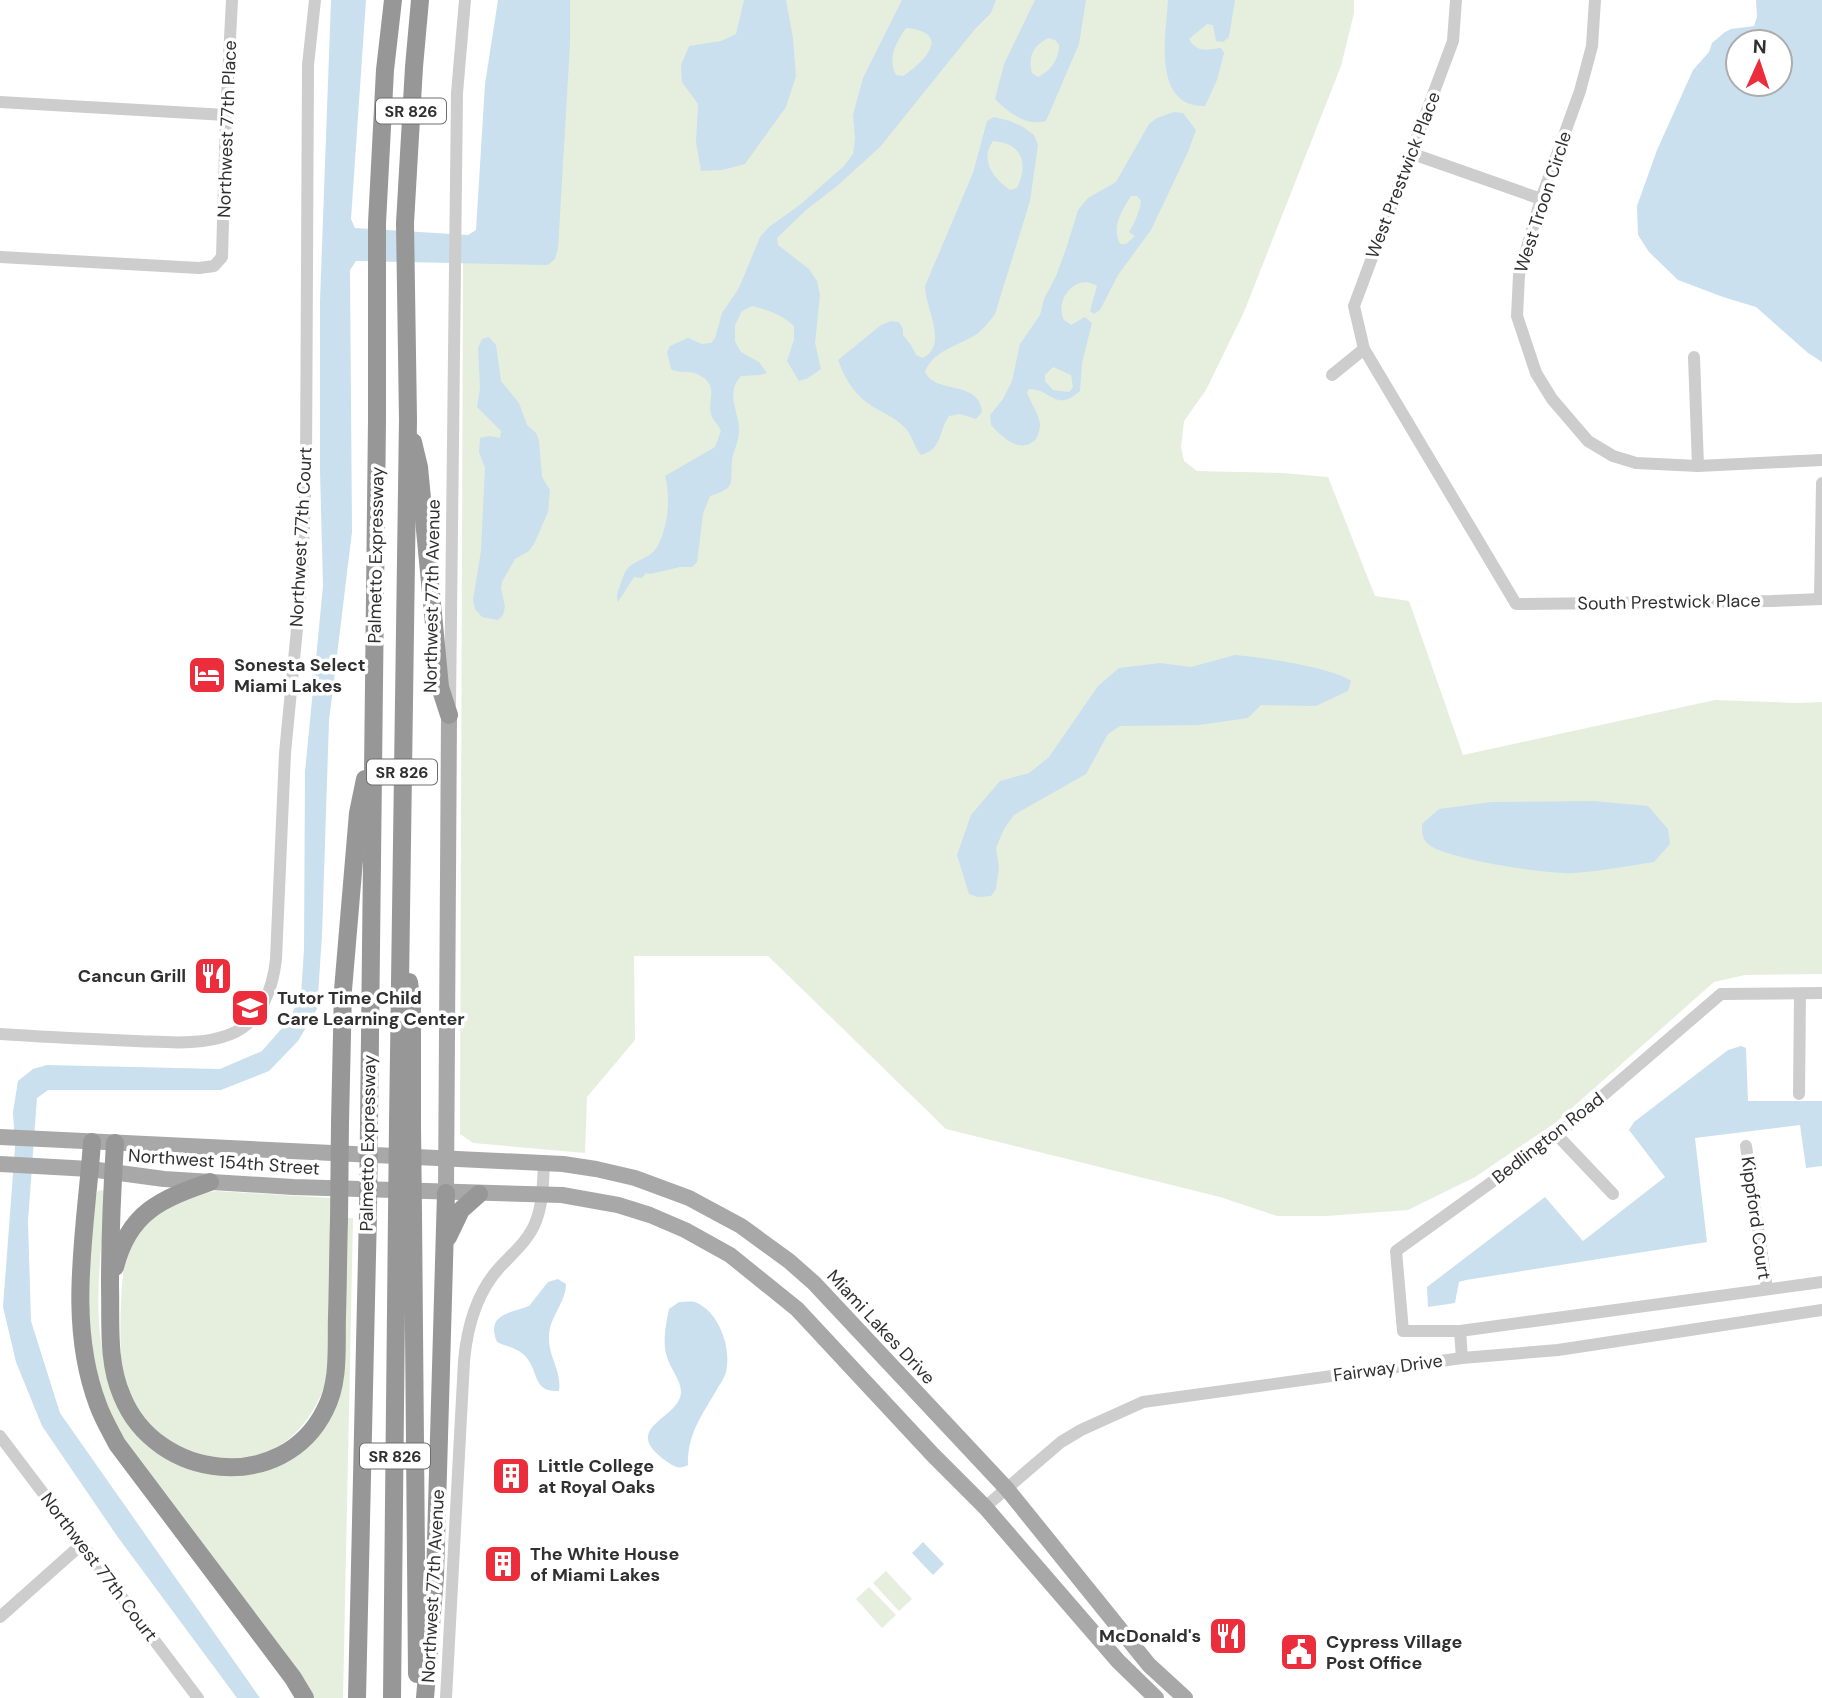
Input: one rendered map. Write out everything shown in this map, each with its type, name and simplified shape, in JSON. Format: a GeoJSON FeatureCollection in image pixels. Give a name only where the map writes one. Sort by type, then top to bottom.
{"type":"FeatureCollection","features":[{"type":"Feature","properties":{"kind":"highway","name":"Palmetto Expressway"},"geometry":{"type":"LineString","coordinates":[[357,1698],[368,1212],[377,223],[385,70],[393,0]]}},
{"type":"Feature","properties":{"kind":"highway","name":"Palmetto Expressway"},"geometry":{"type":"LineString","coordinates":[[392,1698],[405,1214],[401,904],[408,419],[405,223],[420,0]]}},
{"type":"Feature","properties":{"kind":"highway"},"geometry":{"type":"LineString","coordinates":[[408,419],[419,467],[440,687],[449,715]]}},
{"type":"Feature","properties":{"kind":"highway"},"geometry":{"type":"LineString","coordinates":[[115,1143],[109,1251],[110,1338],[113,1371],[122,1398],[137,1422],[156,1443],[186,1460],[220,1468],[254,1466],[281,1456],[309,1436],[325,1410],[335,1384],[343,990],[358,813],[373,737]]}},
{"type":"Feature","properties":{"kind":"highway"},"geometry":{"type":"LineString","coordinates":[[92,1142],[79,1286],[85,1354],[98,1406],[117,1444],[293,1678],[305,1698]]}},
{"type":"Feature","properties":{"kind":"highway"},"geometry":{"type":"LineString","coordinates":[[110,1284],[122,1243],[137,1221],[167,1198],[210,1182]]}},
{"type":"Feature","properties":{"kind":"highway"},"geometry":{"type":"LineString","coordinates":[[425,1698],[435,1566],[446,1193]]}},
{"type":"Feature","properties":{"kind":"highway"},"geometry":{"type":"LineString","coordinates":[[445,1243],[461,1210],[479,1194]]}},
{"type":"Feature","properties":{"kind":"highway"},"geometry":{"type":"LineString","coordinates":[[405,1214],[417,1698]]}},
{"type":"Feature","properties":{"kind":"highway"},"geometry":{"type":"LineString","coordinates":[[358,1642],[368,1698]]}},
{"type":"Feature","properties":{"kind":"main road","name":"Northwest 77th Avenue"},"geometry":{"type":"LineString","coordinates":[[446,1193],[449,715]]}},
{"type":"Feature","properties":{"kind":"main road","name":"Northwest 154th Street"},"geometry":{"type":"LineString","coordinates":[[2,1137],[445,1158]]}},
{"type":"Feature","properties":{"kind":"main road","name":"Miami Lakes Drive"},"geometry":{"type":"LineString","coordinates":[[445,1158],[544,1163],[596,1169],[653,1184],[707,1207],[758,1237],[814,1283],[1007,1489],[1141,1656],[1185,1698]]}},
{"type":"Feature","properties":{"kind":"main road","name":"Northwest 154th Street"},"geometry":{"type":"LineString","coordinates":[[1,1164],[90,1169],[210,1182],[446,1193]]}},
{"type":"Feature","properties":{"kind":"main road"},"geometry":{"type":"LineString","coordinates":[[446,1193],[542,1193],[603,1202],[650,1215],[698,1236],[730,1255],[792,1304],[985,1507],[1118,1661],[1156,1698]]}},
{"type":"Feature","properties":{"kind":"street","name":"Northwest 77th Place"},"geometry":{"type":"LineString","coordinates":[[0,257],[199,268],[214,266],[222,257],[232,0]]}},
{"type":"Feature","properties":{"kind":"street","name":"Northwest 77th Court"},"geometry":{"type":"LineString","coordinates":[[0,1034],[150,1041],[212,1040],[233,1034],[248,1023],[270,991],[276,959],[285,753],[302,577],[306,469],[308,65],[315,0]]}},
{"type":"Feature","properties":{"kind":"street","name":"Northwest 77th Avenue"},"geometry":{"type":"LineString","coordinates":[[449,715],[457,93],[465,0]]}},
{"type":"Feature","properties":{"kind":"street","name":"West Prestwick Place"},"geometry":{"type":"LineString","coordinates":[[1456,0],[1453,41],[1354,306],[1364,349],[1516,604]]}},
{"type":"Feature","properties":{"kind":"street","name":"West Troon Circle"},"geometry":{"type":"LineString","coordinates":[[1595,0],[1592,46],[1580,91],[1541,199],[1519,275],[1517,316],[1536,373],[1552,399],[1588,441],[1613,456],[1636,463],[1698,466],[1822,460]]}},
{"type":"Feature","properties":{"kind":"street"},"geometry":{"type":"LineString","coordinates":[[0,102],[226,115]]}},
{"type":"Feature","properties":{"kind":"street"},"geometry":{"type":"LineString","coordinates":[[1413,154],[1541,199]]}},
{"type":"Feature","properties":{"kind":"street"},"geometry":{"type":"LineString","coordinates":[[1332,376],[1364,349]]}},
{"type":"Feature","properties":{"kind":"street"},"geometry":{"type":"LineString","coordinates":[[1694,357],[1698,466]]}},
{"type":"Feature","properties":{"kind":"street"},"geometry":{"type":"LineString","coordinates":[[1821,599],[1822,484]]}},
{"type":"Feature","properties":{"kind":"street","name":"South Prestwick Place"},"geometry":{"type":"LineString","coordinates":[[1516,604],[1821,599]]}},
{"type":"Feature","properties":{"kind":"street","name":"Bedlington Road"},"geometry":{"type":"LineString","coordinates":[[1822,993],[1721,994],[1557,1135],[1396,1251],[1403,1331],[1460,1332],[1822,1282]]}},
{"type":"Feature","properties":{"kind":"street"},"geometry":{"type":"LineString","coordinates":[[1799,1094],[1800,994]]}},
{"type":"Feature","properties":{"kind":"street"},"geometry":{"type":"LineString","coordinates":[[1557,1135],[1613,1194]]}},
{"type":"Feature","properties":{"kind":"street","name":"Kippford Court"},"geometry":{"type":"LineString","coordinates":[[1746,1146],[1767,1289]]}},
{"type":"Feature","properties":{"kind":"street","name":"Northwest 77th Avenue"},"geometry":{"type":"LineString","coordinates":[[446,1698],[464,1361],[468,1332],[478,1302],[492,1276],[531,1231],[538,1217],[544,1163]]}},
{"type":"Feature","properties":{"kind":"street","name":"Fairway Drive"},"geometry":{"type":"LineString","coordinates":[[985,1507],[1061,1442],[1091,1425],[1143,1402],[1462,1358],[1558,1350],[1822,1310]]}},
{"type":"Feature","properties":{"kind":"street"},"geometry":{"type":"LineString","coordinates":[[1460,1332],[1462,1358]]}},
{"type":"Feature","properties":{"kind":"street","name":"Northwest 77th Court"},"geometry":{"type":"LineString","coordinates":[[0,1436],[198,1698]]}},
{"type":"Feature","properties":{"kind":"street"},"geometry":{"type":"LineString","coordinates":[[0,1618],[82,1544]]}},
{"type":"Feature","properties":{"kind":"green space"},"geometry":{"type":"Polygon","coordinates":[[[561,0],[1354,0],[1354,13],[1341,66],[1244,312],[1206,390],[1184,421],[1181,447],[1184,461],[1197,471],[1328,477],[1375,596],[1409,601],[1463,755],[1715,700],[1822,702],[1822,974],[1745,975],[1714,982],[1555,1123],[1475,1177],[1408,1210],[1326,1216],[1277,1216],[1220,1197],[946,1129],[768,956],[634,956],[635,1040],[587,1097],[585,1153],[473,1143],[460,1134],[463,260],[551,259],[561,0]]]}},
{"type":"Feature","properties":{"kind":"green space"},"geometry":{"type":"Polygon","coordinates":[[[104,1191],[105,1198],[99,1324],[106,1365],[119,1397],[135,1429],[241,1473],[326,1419],[346,1218],[353,1218],[343,1698],[312,1698],[284,1651],[126,1443],[101,1392],[87,1321],[93,1214],[97,1192],[104,1191]]]}},
{"type":"Feature","properties":{"kind":"green space"},"geometry":{"type":"Polygon","coordinates":[[[216,1191],[331,1198],[330,1367],[322,1393],[310,1415],[295,1433],[277,1447],[256,1457],[233,1460],[209,1458],[183,1449],[149,1427],[132,1401],[122,1372],[123,1277],[131,1241],[144,1224],[174,1201],[188,1195],[216,1191]]]}},
{"type":"Feature","properties":{"kind":"green space"},"geometry":{"type":"Polygon","coordinates":[[[886,1571],[912,1599],[899,1611],[873,1583],[886,1571]]]}},
{"type":"Feature","properties":{"kind":"green space"},"geometry":{"type":"Polygon","coordinates":[[[869,1587],[896,1615],[882,1628],[856,1599],[869,1587]]]}},
{"type":"Feature","properties":{"kind":"water"},"geometry":{"type":"Polygon","coordinates":[[[331,0],[366,0],[351,219],[355,228],[468,235],[476,230],[485,84],[498,0],[570,0],[570,44],[558,249],[555,259],[548,265],[356,261],[350,270],[352,532],[329,721],[317,1009],[298,1041],[269,1071],[221,1090],[48,1090],[37,1098],[28,1221],[31,1321],[60,1413],[260,1698],[237,1698],[117,1536],[42,1426],[16,1362],[3,1307],[15,1147],[13,1112],[18,1081],[33,1069],[47,1065],[220,1069],[262,1051],[289,1020],[301,995],[304,949],[305,772],[323,586],[320,301],[331,0]]]}},
{"type":"Feature","properties":{"kind":"water"},"geometry":{"type":"Polygon","coordinates":[[[744,0],[786,0],[796,76],[786,107],[745,164],[722,170],[701,171],[696,142],[698,104],[682,82],[681,65],[689,46],[721,41],[736,34],[744,0]]]}},
{"type":"Feature","properties":{"kind":"water"},"geometry":{"type":"Polygon","coordinates":[[[902,0],[996,0],[991,13],[975,29],[880,147],[777,238],[778,245],[809,269],[817,281],[820,295],[815,343],[821,369],[799,381],[787,361],[794,340],[794,326],[779,315],[763,309],[752,306],[742,311],[735,325],[735,342],[741,352],[759,362],[767,373],[741,376],[734,388],[739,431],[732,460],[731,480],[725,490],[710,496],[703,514],[697,562],[692,567],[646,573],[642,578],[634,577],[618,602],[618,593],[626,570],[651,554],[664,531],[668,493],[665,476],[715,447],[721,431],[710,411],[709,383],[697,374],[671,369],[667,352],[670,346],[688,338],[702,344],[711,343],[722,313],[739,288],[760,237],[844,166],[853,154],[853,115],[863,78],[902,0]],[[906,28],[899,39],[892,63],[896,75],[903,76],[912,70],[930,48],[928,35],[906,28]]]}},
{"type":"Feature","properties":{"kind":"water"},"geometry":{"type":"Polygon","coordinates":[[[1035,0],[1086,0],[1079,44],[1046,121],[1025,120],[995,99],[1004,64],[1035,0]],[[1048,38],[1033,52],[1032,73],[1038,77],[1056,60],[1059,45],[1048,38]]]}},
{"type":"Feature","properties":{"kind":"water"},"geometry":{"type":"Polygon","coordinates":[[[1168,0],[1235,0],[1229,37],[1223,42],[1216,41],[1213,25],[1207,24],[1189,39],[1199,49],[1221,48],[1224,53],[1217,80],[1205,106],[1188,103],[1177,95],[1169,82],[1165,49],[1168,0]]]}},
{"type":"Feature","properties":{"kind":"water"},"geometry":{"type":"Polygon","coordinates":[[[1756,0],[1822,0],[1822,362],[1756,307],[1678,280],[1649,252],[1638,235],[1637,206],[1657,150],[1693,70],[1709,52],[1712,43],[1724,33],[1724,98],[1794,98],[1794,28],[1739,28],[1754,26],[1757,17],[1756,0]]]}},
{"type":"Feature","properties":{"kind":"water"},"geometry":{"type":"Polygon","coordinates":[[[1174,112],[1183,113],[1196,130],[1188,152],[1151,230],[1118,275],[1100,310],[1094,314],[1090,311],[1097,286],[1082,283],[1069,290],[1062,304],[1064,320],[1071,325],[1085,317],[1092,323],[1082,363],[1080,391],[1065,400],[1059,400],[1029,389],[1027,392],[1040,426],[1035,440],[1023,446],[1017,445],[991,425],[990,415],[1003,399],[1012,381],[1020,344],[1040,315],[1078,210],[1088,198],[1116,182],[1149,124],[1174,112]],[[1131,196],[1117,225],[1120,244],[1126,244],[1135,236],[1129,232],[1141,201],[1137,196],[1131,196]],[[1053,367],[1045,375],[1045,381],[1053,390],[1069,392],[1073,387],[1071,375],[1053,367]]]}},
{"type":"Feature","properties":{"kind":"water"},"geometry":{"type":"Polygon","coordinates":[[[994,117],[1010,121],[1034,135],[1038,145],[1030,201],[995,314],[978,333],[939,354],[925,371],[937,383],[973,395],[982,412],[976,419],[960,414],[949,416],[937,444],[921,455],[904,426],[868,404],[857,393],[838,360],[881,325],[891,321],[899,322],[903,335],[916,355],[923,358],[931,352],[935,335],[925,286],[973,173],[987,121],[994,117]],[[993,141],[989,148],[988,162],[994,175],[1010,190],[1017,188],[1021,179],[1022,163],[1017,150],[993,141]]]}},
{"type":"Feature","properties":{"kind":"water"},"geometry":{"type":"Polygon","coordinates":[[[489,337],[496,345],[501,381],[519,403],[527,425],[536,433],[542,477],[550,490],[548,512],[534,544],[529,551],[515,559],[502,582],[505,607],[498,620],[482,617],[475,609],[473,600],[481,551],[485,468],[479,452],[480,438],[500,438],[501,431],[477,407],[480,388],[478,348],[482,339],[489,337]]]}},
{"type":"Feature","properties":{"kind":"water"},"geometry":{"type":"Polygon","coordinates":[[[1235,655],[1313,667],[1351,681],[1348,691],[1316,706],[1261,705],[1248,718],[1199,725],[1120,726],[1108,734],[1086,774],[1014,815],[996,848],[999,867],[996,889],[991,896],[978,897],[969,894],[957,855],[971,815],[1000,781],[1029,773],[1049,757],[1098,686],[1119,668],[1160,663],[1191,667],[1235,655]]]}},
{"type":"Feature","properties":{"kind":"water"},"geometry":{"type":"Polygon","coordinates":[[[1593,801],[1648,806],[1668,829],[1670,844],[1654,862],[1561,873],[1521,869],[1454,855],[1428,844],[1423,835],[1422,824],[1439,809],[1492,802],[1593,801]]]}},
{"type":"Feature","properties":{"kind":"water"},"geometry":{"type":"Polygon","coordinates":[[[1741,1046],[1746,1048],[1748,1101],[1822,1101],[1822,1166],[1806,1168],[1800,1125],[1695,1138],[1707,1242],[1466,1280],[1459,1282],[1455,1303],[1428,1307],[1427,1287],[1545,1197],[1583,1241],[1665,1177],[1629,1130],[1634,1122],[1728,1050],[1741,1046]]]}},
{"type":"Feature","properties":{"kind":"water"},"geometry":{"type":"Polygon","coordinates":[[[558,1279],[566,1284],[550,1330],[549,1344],[559,1377],[559,1391],[550,1391],[540,1384],[523,1354],[497,1342],[494,1332],[497,1320],[529,1306],[548,1282],[558,1279]]]}},
{"type":"Feature","properties":{"kind":"water"},"geometry":{"type":"Polygon","coordinates":[[[679,1302],[695,1302],[711,1314],[722,1332],[727,1363],[724,1377],[693,1435],[688,1465],[676,1467],[654,1451],[648,1441],[649,1432],[678,1402],[681,1392],[667,1357],[665,1339],[669,1309],[679,1302]]]}},
{"type":"Feature","properties":{"kind":"water"},"geometry":{"type":"Polygon","coordinates":[[[923,1542],[944,1564],[933,1575],[912,1553],[923,1542]]]}},
{"type":"Feature","properties":{"kind":"place","name":"Sonesta Select Miami Lakes"},"geometry":{"type":"Point","coordinates":[207,675]}},
{"type":"Feature","properties":{"kind":"place","name":"Cancun Grill"},"geometry":{"type":"Point","coordinates":[213,976]}},
{"type":"Feature","properties":{"kind":"place","name":"Tutor Time Child Care Learning Center"},"geometry":{"type":"Point","coordinates":[250,1008]}},
{"type":"Feature","properties":{"kind":"place","name":"Little College at Royal Oaks"},"geometry":{"type":"Point","coordinates":[511,1476]}},
{"type":"Feature","properties":{"kind":"place","name":"The White House of Miami Lakes"},"geometry":{"type":"Point","coordinates":[503,1564]}},
{"type":"Feature","properties":{"kind":"place","name":"McDonald's"},"geometry":{"type":"Point","coordinates":[1228,1636]}},
{"type":"Feature","properties":{"kind":"place","name":"Cypress Village Post Office"},"geometry":{"type":"Point","coordinates":[1299,1652]}}]}
